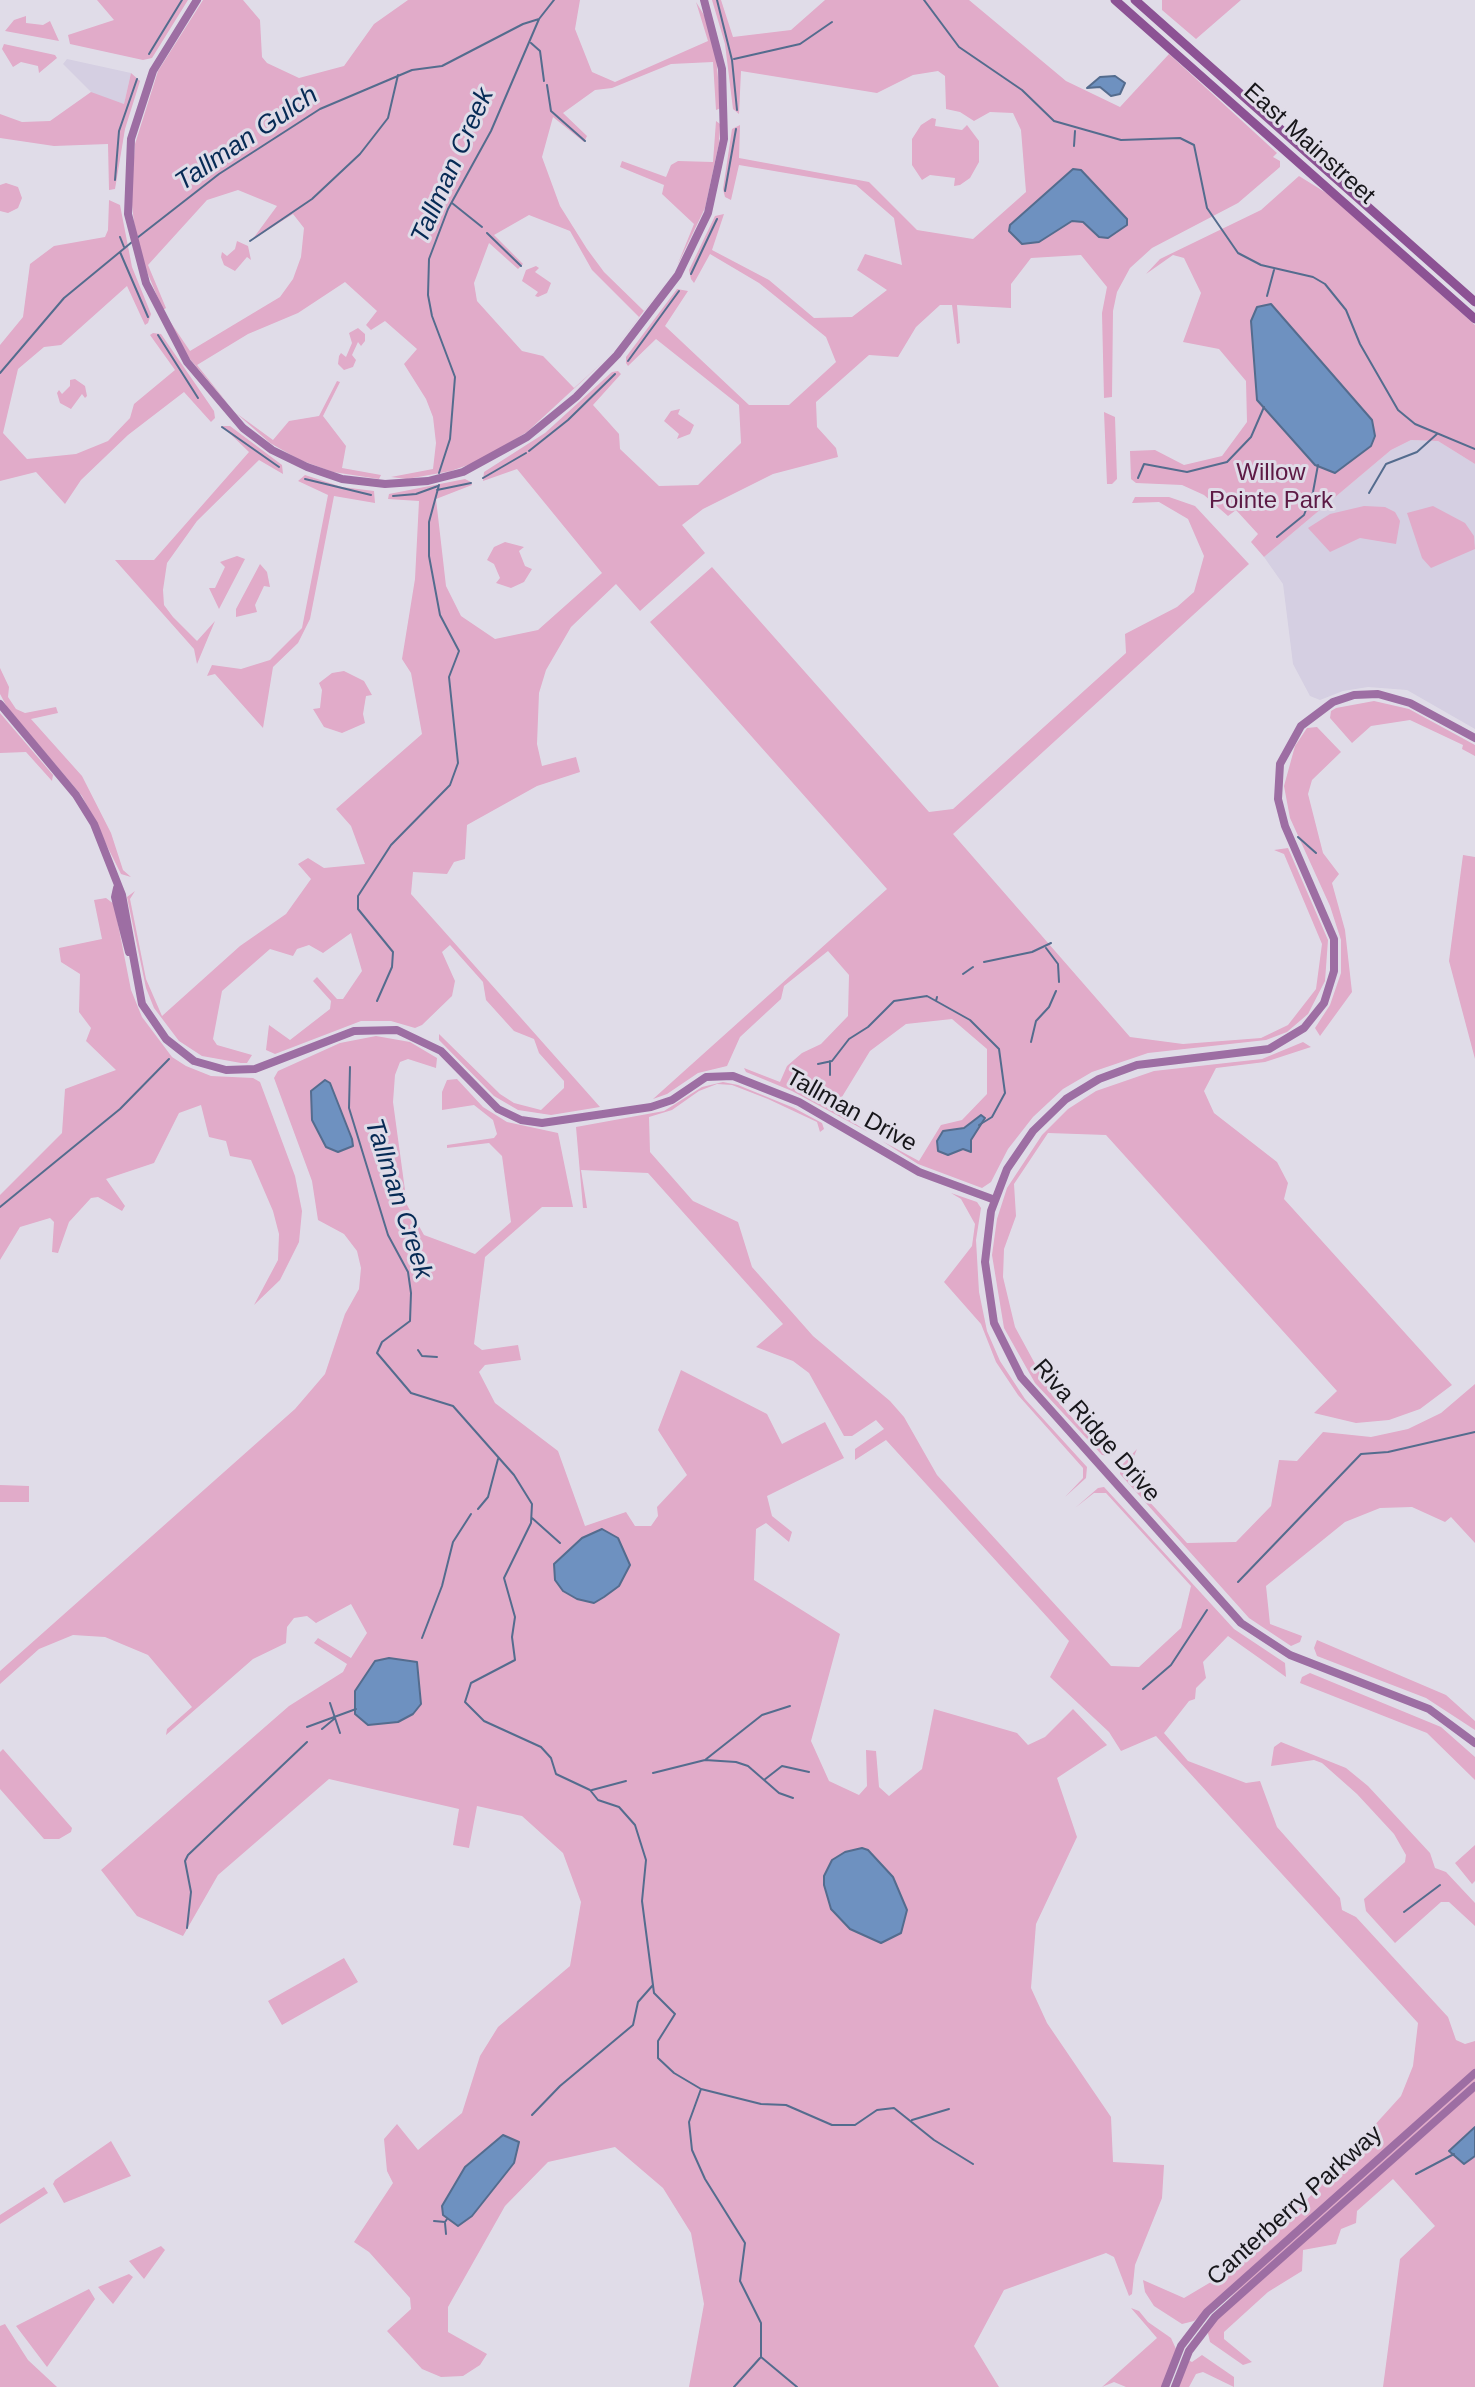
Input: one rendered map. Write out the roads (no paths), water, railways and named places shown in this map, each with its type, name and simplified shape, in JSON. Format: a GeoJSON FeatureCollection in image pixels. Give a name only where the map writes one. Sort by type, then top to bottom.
{"type":"FeatureCollection","features":[{"type":"Feature","properties":{"kind":"main road","name":"East Mainstreet"},"geometry":{"type":"LineString","coordinates":[[1115,0],[1475,319]]}},
{"type":"Feature","properties":{"kind":"main road","name":"East Mainstreet"},"geometry":{"type":"LineString","coordinates":[[1135,0],[1475,302]]}},
{"type":"Feature","properties":{"kind":"street"},"geometry":{"type":"LineString","coordinates":[[197,0],[162,55],[138,110],[127,176],[136,252],[157,310],[181,353],[221,406],[253,437],[290,460],[337,477],[385,484],[433,480],[459,473],[515,446],[576,397],[645,321],[689,255],[712,200],[724,139],[722,69],[704,0]]}},
{"type":"Feature","properties":{"kind":"street","name":"Riva Ridge Drive"},"geometry":{"type":"LineString","coordinates":[[1475,738],[1410,703],[1378,694],[1339,699],[1304,721],[1284,752],[1277,792],[1282,818],[1334,939],[1333,977],[1320,1009],[1299,1032],[1269,1049],[1145,1063],[1089,1084],[1053,1110],[1029,1135],[1011,1162],[995,1200],[985,1257],[990,1308],[1009,1358],[1042,1403],[1252,1633],[1290,1655],[1429,1709],[1475,1743]]}},
{"type":"Feature","properties":{"kind":"street","name":"Tallman Drive"},"geometry":{"type":"LineString","coordinates":[[0,704],[87,811],[122,895],[132,941],[130,954],[140,997],[151,1021],[177,1050],[209,1067],[255,1069],[354,1031],[397,1030],[441,1051],[498,1109],[521,1120],[546,1123],[657,1106],[702,1079],[733,1076],[799,1102],[919,1172],[995,1200]]}},
{"type":"Feature","properties":{"kind":"street","name":"Canterberry Parkway"},"geometry":{"type":"LineString","coordinates":[[1165,2387],[1181,2346],[1207,2312],[1475,2073]]}},
{"type":"Feature","properties":{"kind":"street","name":"Canterberry Parkway"},"geometry":{"type":"LineString","coordinates":[[1175,2387],[1189,2351],[1215,2317],[1475,2086]]}},
{"type":"Feature","properties":{"kind":"water"},"geometry":{"type":"Polygon","coordinates":[[[1115,76],[1125,83],[1120,94],[1111,96],[1100,87],[1087,88],[1100,77],[1115,76]]]}},
{"type":"Feature","properties":{"kind":"water"},"geometry":{"type":"Polygon","coordinates":[[[1073,169],[1081,170],[1127,219],[1127,225],[1108,238],[1099,237],[1083,222],[1072,221],[1039,242],[1022,244],[1009,231],[1010,225],[1073,169]]]}},
{"type":"Feature","properties":{"kind":"water"},"geometry":{"type":"Polygon","coordinates":[[[1271,304],[1372,420],[1375,436],[1371,446],[1335,473],[1315,465],[1257,400],[1251,321],[1257,307],[1271,304]]]}},
{"type":"Feature","properties":{"kind":"water"},"geometry":{"type":"Polygon","coordinates":[[[325,1080],[330,1083],[352,1139],[353,1146],[338,1152],[326,1147],[312,1120],[311,1091],[325,1080]]]}},
{"type":"Feature","properties":{"kind":"water"},"geometry":{"type":"Polygon","coordinates":[[[981,1115],[985,1118],[971,1140],[971,1152],[963,1149],[948,1155],[938,1151],[937,1141],[943,1131],[964,1128],[981,1115]]]}},
{"type":"Feature","properties":{"kind":"water"},"geometry":{"type":"Polygon","coordinates":[[[602,1529],[618,1538],[630,1565],[619,1586],[594,1603],[577,1599],[563,1591],[555,1580],[554,1564],[582,1538],[602,1529]]]}},
{"type":"Feature","properties":{"kind":"water"},"geometry":{"type":"Polygon","coordinates":[[[389,1658],[417,1662],[421,1704],[413,1714],[398,1722],[368,1725],[355,1714],[355,1691],[375,1661],[389,1658]]]}},
{"type":"Feature","properties":{"kind":"water"},"geometry":{"type":"Polygon","coordinates":[[[862,1848],[868,1850],[893,1877],[907,1910],[901,1933],[881,1943],[850,1929],[831,1909],[824,1885],[824,1876],[832,1860],[845,1852],[862,1848]]]}},
{"type":"Feature","properties":{"kind":"water"},"geometry":{"type":"Polygon","coordinates":[[[1475,2127],[1475,2156],[1464,2164],[1449,2151],[1475,2127]]]}},
{"type":"Feature","properties":{"kind":"water"},"geometry":{"type":"Polygon","coordinates":[[[503,2135],[519,2142],[514,2163],[472,2216],[458,2226],[443,2215],[442,2206],[465,2167],[503,2135]]]}},
{"type":"Feature","properties":{"kind":"waterway"},"geometry":{"type":"LineString","coordinates":[[149,54],[182,0]]}},
{"type":"Feature","properties":{"kind":"waterway","name":"Tallman Gulch"},"geometry":{"type":"LineString","coordinates":[[137,238],[219,174],[320,109],[412,70],[442,66],[523,24],[539,19],[554,0]]}},
{"type":"Feature","properties":{"kind":"waterway"},"geometry":{"type":"LineString","coordinates":[[717,0],[732,60],[737,110]]}},
{"type":"Feature","properties":{"kind":"waterway"},"geometry":{"type":"LineString","coordinates":[[924,0],[959,47],[1022,90],[1054,121],[1121,140],[1180,138],[1194,145],[1207,208],[1238,253],[1261,265],[1313,277],[1325,284],[1346,310],[1360,344],[1398,410],[1415,424],[1475,449]]}},
{"type":"Feature","properties":{"kind":"waterway","name":"Tallman Creek"},"geometry":{"type":"LineString","coordinates":[[439,473],[450,439],[455,377],[432,316],[428,295],[429,259],[448,209],[491,131],[539,19]]}},
{"type":"Feature","properties":{"kind":"waterway"},"geometry":{"type":"LineString","coordinates":[[734,59],[800,44],[832,22]]}},
{"type":"Feature","properties":{"kind":"waterway"},"geometry":{"type":"LineString","coordinates":[[531,43],[540,51],[544,81]]}},
{"type":"Feature","properties":{"kind":"waterway"},"geometry":{"type":"LineString","coordinates":[[250,241],[312,199],[360,154],[388,118],[398,75]]}},
{"type":"Feature","properties":{"kind":"waterway"},"geometry":{"type":"LineString","coordinates":[[115,180],[119,131],[137,79]]}},
{"type":"Feature","properties":{"kind":"waterway"},"geometry":{"type":"LineString","coordinates":[[547,85],[551,111],[585,141]]}},
{"type":"Feature","properties":{"kind":"waterway"},"geometry":{"type":"LineString","coordinates":[[725,191],[736,129]]}},
{"type":"Feature","properties":{"kind":"waterway"},"geometry":{"type":"LineString","coordinates":[[1074,146],[1075,131]]}},
{"type":"Feature","properties":{"kind":"waterway"},"geometry":{"type":"LineString","coordinates":[[452,203],[482,227]]}},
{"type":"Feature","properties":{"kind":"waterway"},"geometry":{"type":"LineString","coordinates":[[691,274],[717,219]]}},
{"type":"Feature","properties":{"kind":"waterway"},"geometry":{"type":"LineString","coordinates":[[487,233],[521,266]]}},
{"type":"Feature","properties":{"kind":"waterway"},"geometry":{"type":"LineString","coordinates":[[120,237],[124,247]]}},
{"type":"Feature","properties":{"kind":"waterway","name":"Tallman Gulch"},"geometry":{"type":"LineString","coordinates":[[0,373],[64,298],[132,242]]}},
{"type":"Feature","properties":{"kind":"waterway"},"geometry":{"type":"LineString","coordinates":[[120,252],[148,317]]}},
{"type":"Feature","properties":{"kind":"waterway"},"geometry":{"type":"LineString","coordinates":[[1267,296],[1274,270]]}},
{"type":"Feature","properties":{"kind":"waterway"},"geometry":{"type":"LineString","coordinates":[[628,361],[679,291]]}},
{"type":"Feature","properties":{"kind":"waterway"},"geometry":{"type":"LineString","coordinates":[[158,335],[198,398]]}},
{"type":"Feature","properties":{"kind":"waterway"},"geometry":{"type":"LineString","coordinates":[[529,451],[568,420],[615,374]]}},
{"type":"Feature","properties":{"kind":"waterway"},"geometry":{"type":"LineString","coordinates":[[1138,478],[1144,464],[1187,472],[1227,462],[1251,437],[1264,407]]}},
{"type":"Feature","properties":{"kind":"waterway"},"geometry":{"type":"LineString","coordinates":[[222,427],[279,467]]}},
{"type":"Feature","properties":{"kind":"waterway"},"geometry":{"type":"LineString","coordinates":[[1369,493],[1386,464],[1417,452],[1437,434]]}},
{"type":"Feature","properties":{"kind":"waterway"},"geometry":{"type":"LineString","coordinates":[[483,478],[526,453]]}},
{"type":"Feature","properties":{"kind":"waterway"},"geometry":{"type":"LineString","coordinates":[[1277,537],[1304,515],[1313,492],[1318,465]]}},
{"type":"Feature","properties":{"kind":"waterway"},"geometry":{"type":"LineString","coordinates":[[305,479],[371,495]]}},
{"type":"Feature","properties":{"kind":"waterway"},"geometry":{"type":"LineString","coordinates":[[437,490],[471,483]]}},
{"type":"Feature","properties":{"kind":"waterway","name":"Tallman Creek"},"geometry":{"type":"LineString","coordinates":[[377,1001],[392,967],[393,952],[358,909],[358,896],[391,845],[450,785],[458,763],[449,677],[459,651],[440,615],[429,556],[429,522],[439,485]]}},
{"type":"Feature","properties":{"kind":"waterway"},"geometry":{"type":"LineString","coordinates":[[393,496],[416,494],[438,486]]}},
{"type":"Feature","properties":{"kind":"waterway"},"geometry":{"type":"LineString","coordinates":[[1298,837],[1316,853]]}},
{"type":"Feature","properties":{"kind":"waterway"},"geometry":{"type":"LineString","coordinates":[[984,962],[1032,952],[1051,943]]}},
{"type":"Feature","properties":{"kind":"waterway"},"geometry":{"type":"LineString","coordinates":[[1046,948],[1058,964],[1059,982]]}},
{"type":"Feature","properties":{"kind":"waterway"},"geometry":{"type":"LineString","coordinates":[[963,974],[973,967]]}},
{"type":"Feature","properties":{"kind":"waterway"},"geometry":{"type":"LineString","coordinates":[[1031,1042],[1036,1021],[1049,1007],[1056,991]]}},
{"type":"Feature","properties":{"kind":"waterway"},"geometry":{"type":"LineString","coordinates":[[818,1064],[832,1061],[849,1039],[868,1027],[894,1001],[927,996],[936,1001]]}},
{"type":"Feature","properties":{"kind":"waterway"},"geometry":{"type":"LineString","coordinates":[[937,997],[936,1001],[970,1020],[999,1049],[1005,1093],[992,1117],[979,1125]]}},
{"type":"Feature","properties":{"kind":"waterway"},"geometry":{"type":"LineString","coordinates":[[0,1207],[120,1109],[169,1059]]}},
{"type":"Feature","properties":{"kind":"waterway"},"geometry":{"type":"LineString","coordinates":[[830,1061],[830,1075]]}},
{"type":"Feature","properties":{"kind":"waterway","name":"Tallman Creek"},"geometry":{"type":"LineString","coordinates":[[350,1067],[349,1108],[388,1235],[408,1272],[411,1293],[410,1321],[382,1342],[377,1353],[411,1393],[453,1406],[514,1475],[532,1504],[531,1523],[504,1578],[515,1617],[512,1637],[515,1660],[471,1683],[465,1702],[484,1721],[541,1747],[551,1758],[556,1774],[590,1790],[598,1800],[619,1807],[635,1825],[646,1860],[642,1901],[654,1993],[675,2014],[658,2041],[658,2058],[674,2073],[701,2089],[761,2104],[786,2105],[832,2125],[855,2125],[877,2110],[894,2108],[934,2140],[973,2164]]}},
{"type":"Feature","properties":{"kind":"waterway"},"geometry":{"type":"LineString","coordinates":[[418,1350],[422,1356],[437,1357]]}},
{"type":"Feature","properties":{"kind":"waterway"},"geometry":{"type":"LineString","coordinates":[[1238,1582],[1361,1454],[1388,1452],[1475,1432]]}},
{"type":"Feature","properties":{"kind":"waterway"},"geometry":{"type":"LineString","coordinates":[[478,1509],[488,1497],[498,1459]]}},
{"type":"Feature","properties":{"kind":"waterway"},"geometry":{"type":"LineString","coordinates":[[422,1638],[442,1586],[453,1542],[471,1514]]}},
{"type":"Feature","properties":{"kind":"waterway"},"geometry":{"type":"LineString","coordinates":[[532,1518],[560,1543]]}},
{"type":"Feature","properties":{"kind":"waterway"},"geometry":{"type":"LineString","coordinates":[[1143,1689],[1171,1665],[1207,1610]]}},
{"type":"Feature","properties":{"kind":"waterway"},"geometry":{"type":"LineString","coordinates":[[330,1703],[340,1733]]}},
{"type":"Feature","properties":{"kind":"waterway"},"geometry":{"type":"LineString","coordinates":[[705,1760],[762,1715],[790,1706]]}},
{"type":"Feature","properties":{"kind":"waterway"},"geometry":{"type":"LineString","coordinates":[[307,1727],[356,1709]]}},
{"type":"Feature","properties":{"kind":"waterway"},"geometry":{"type":"LineString","coordinates":[[322,1729],[334,1719]]}},
{"type":"Feature","properties":{"kind":"waterway"},"geometry":{"type":"LineString","coordinates":[[187,1928],[191,1892],[185,1861],[188,1855],[307,1742]]}},
{"type":"Feature","properties":{"kind":"waterway"},"geometry":{"type":"LineString","coordinates":[[653,1773],[705,1760],[736,1762],[748,1766],[779,1793],[793,1798]]}},
{"type":"Feature","properties":{"kind":"waterway"},"geometry":{"type":"LineString","coordinates":[[764,1780],[782,1766],[809,1772]]}},
{"type":"Feature","properties":{"kind":"waterway"},"geometry":{"type":"LineString","coordinates":[[592,1790],[626,1781]]}},
{"type":"Feature","properties":{"kind":"waterway"},"geometry":{"type":"LineString","coordinates":[[1404,1912],[1440,1885]]}},
{"type":"Feature","properties":{"kind":"waterway"},"geometry":{"type":"LineString","coordinates":[[532,2115],[560,2086],[633,2025],[638,2002],[653,1985]]}},
{"type":"Feature","properties":{"kind":"waterway"},"geometry":{"type":"LineString","coordinates":[[701,2089],[689,2122],[692,2150],[705,2179],[745,2243],[740,2281],[761,2323],[761,2357],[797,2387]]}},
{"type":"Feature","properties":{"kind":"waterway"},"geometry":{"type":"LineString","coordinates":[[912,2120],[949,2109]]}},
{"type":"Feature","properties":{"kind":"waterway"},"geometry":{"type":"LineString","coordinates":[[1416,2174],[1454,2154]]}},
{"type":"Feature","properties":{"kind":"waterway"},"geometry":{"type":"LineString","coordinates":[[434,2221],[445,2222],[447,2219]]}},
{"type":"Feature","properties":{"kind":"waterway"},"geometry":{"type":"LineString","coordinates":[[445,2223],[446,2234]]}},
{"type":"Feature","properties":{"kind":"waterway"},"geometry":{"type":"LineString","coordinates":[[734,2387],[760,2358]]}},
{"type":"Feature","properties":{"kind":"park label","name":"Willow Pointe Park"},"geometry":{"type":"Point","coordinates":[1271,487]}}]}
